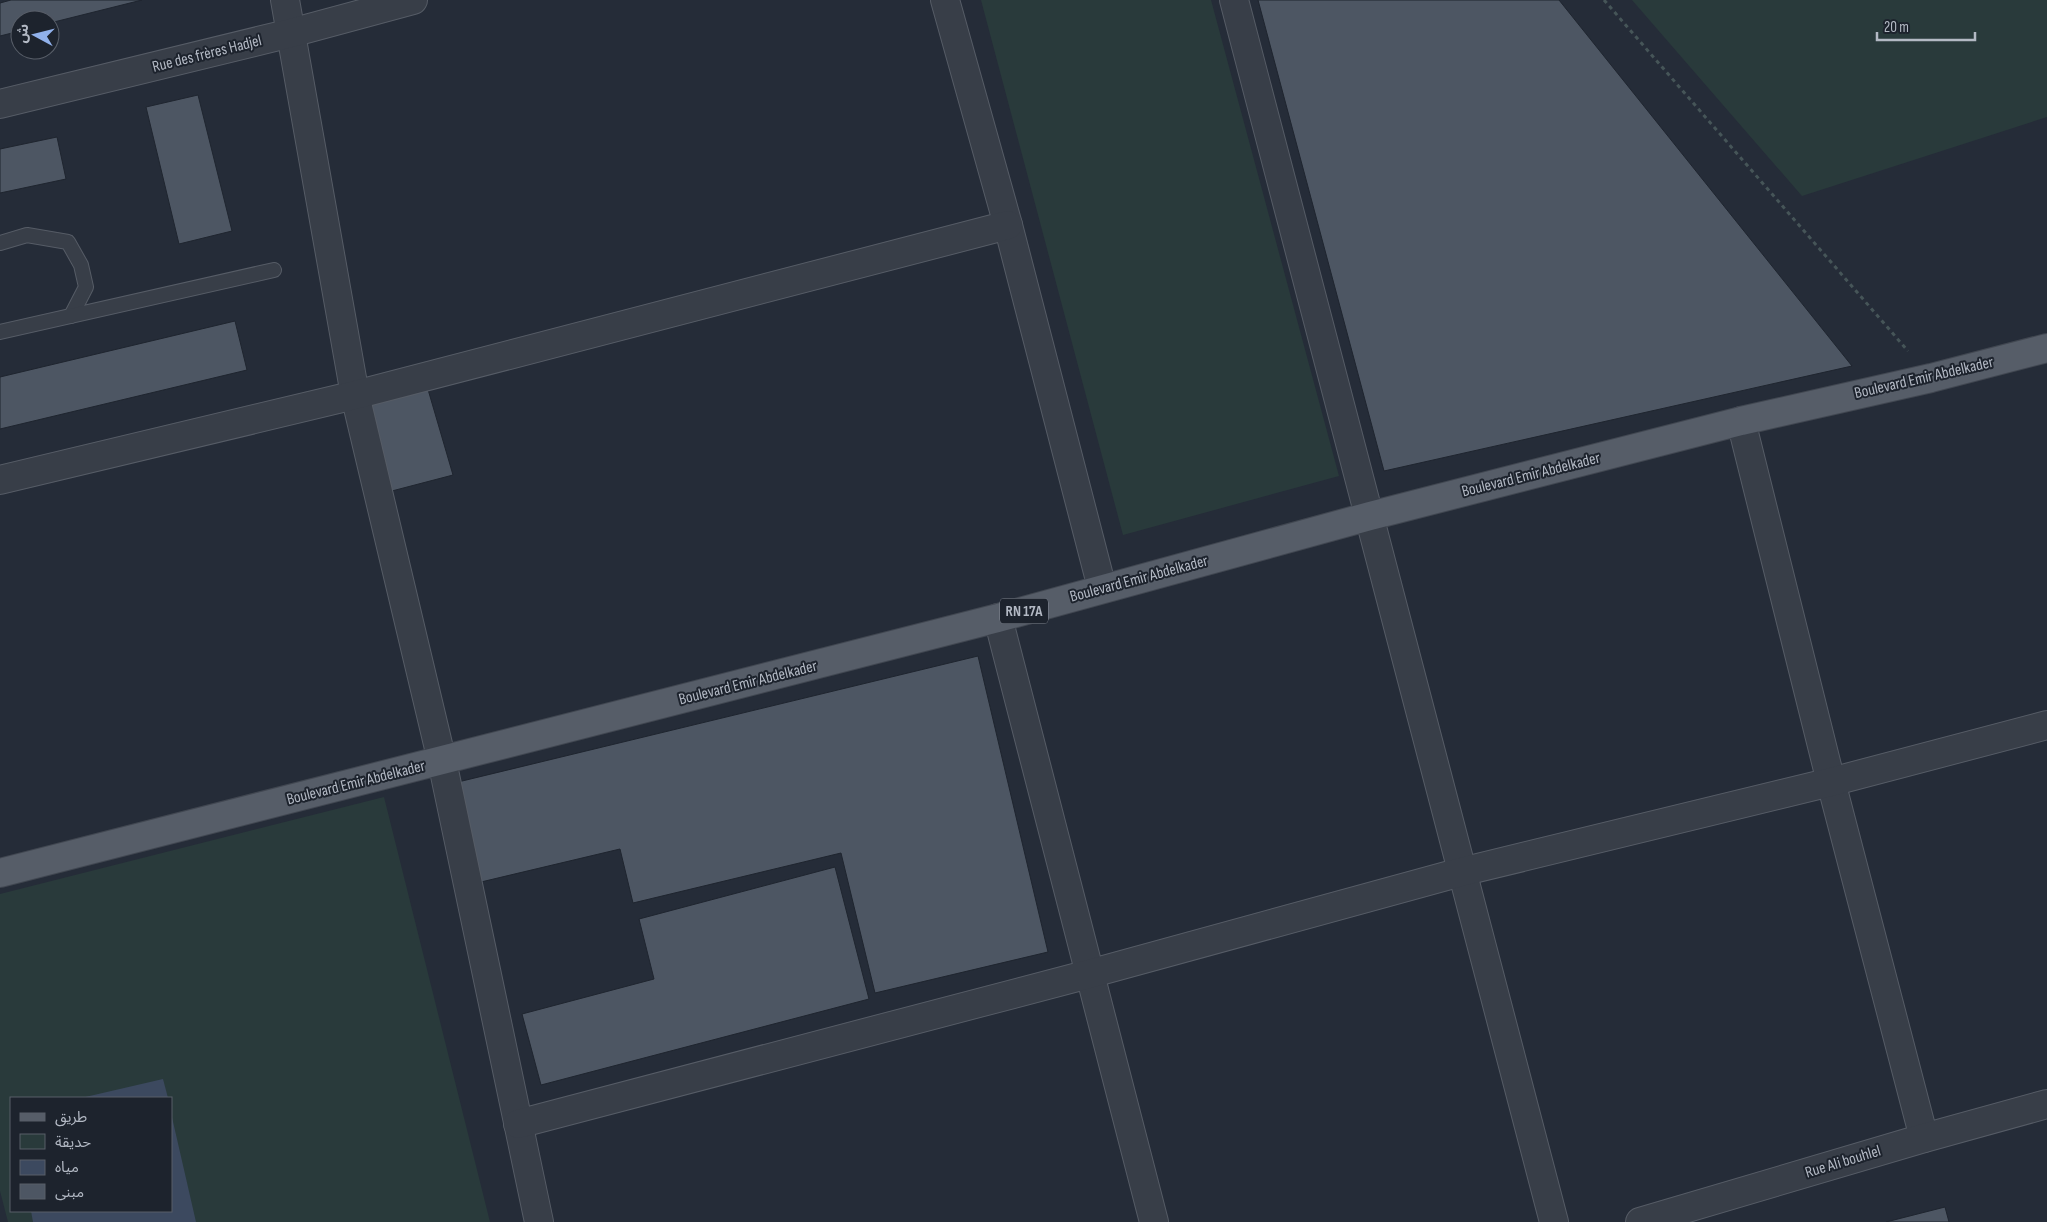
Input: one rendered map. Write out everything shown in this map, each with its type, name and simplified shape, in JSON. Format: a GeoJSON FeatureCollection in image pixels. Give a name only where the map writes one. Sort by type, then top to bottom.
{"type":"FeatureCollection","features":[{"type":"Feature","properties":{"kind":"main road","name":"Boulevard Emir Abdelkader"},"geometry":{"type":"LineString","coordinates":[[0,872],[998,618],[1370,516],[1740,421],[1931,378],[2047,348]]}},
{"type":"Feature","properties":{"kind":"street"},"geometry":{"type":"LineString","coordinates":[[284,0],[355,395],[442,761],[539,1222]]}},
{"type":"Feature","properties":{"kind":"street","name":"Rue des frères Hadjel"},"geometry":{"type":"LineString","coordinates":[[0,104],[291,33],[413,0]]}},
{"type":"Feature","properties":{"kind":"street"},"geometry":{"type":"LineString","coordinates":[[946,0],[1008,225],[1102,588]]}},
{"type":"Feature","properties":{"kind":"street"},"geometry":{"type":"LineString","coordinates":[[1234,0],[1370,516],[1460,872],[1554,1222]]}},
{"type":"Feature","properties":{"kind":"street"},"geometry":{"type":"LineString","coordinates":[[0,480],[355,395],[1008,225]]}},
{"type":"Feature","properties":{"kind":"street"},"geometry":{"type":"LineString","coordinates":[[1740,421],[1830,782],[1924,1138]]}},
{"type":"Feature","properties":{"kind":"street"},"geometry":{"type":"LineString","coordinates":[[998,618],[1088,974],[1154,1222]]}},
{"type":"Feature","properties":{"kind":"street"},"geometry":{"type":"LineString","coordinates":[[518,1124],[1088,974],[1460,872],[1830,782],[2047,725]]}},
{"type":"Feature","properties":{"kind":"street","name":"Rue Ali bouhlel"},"geometry":{"type":"LineString","coordinates":[[1640,1222],[1924,1138],[2047,1104]]}},
{"type":"Feature","properties":{"kind":"lane"},"geometry":{"type":"LineString","coordinates":[[0,243],[27,235],[68,242],[81,265],[86,287],[71,316]]}},
{"type":"Feature","properties":{"kind":"lane"},"geometry":{"type":"LineString","coordinates":[[0,332],[274,270]]}},
{"type":"Feature","properties":{"kind":"path"},"geometry":{"type":"LineString","coordinates":[[1604,0],[1931,378]]}},
{"type":"Feature","properties":{"kind":"green space"},"geometry":{"type":"Polygon","coordinates":[[[981,0],[1211,0],[1339,476],[1123,535],[981,0]]]}},
{"type":"Feature","properties":{"kind":"green space"},"geometry":{"type":"Polygon","coordinates":[[[1632,0],[2047,0],[2047,117],[1802,196],[1632,0]]]}},
{"type":"Feature","properties":{"kind":"green space"},"geometry":{"type":"Polygon","coordinates":[[[384,797],[490,1222],[8,1222],[0,1191],[0,894],[384,797]]]}},
{"type":"Feature","properties":{"kind":"water"},"geometry":{"type":"Polygon","coordinates":[[[163,1079],[168,1097],[85,1097],[163,1079]]]}},
{"type":"Feature","properties":{"kind":"water"},"geometry":{"type":"Polygon","coordinates":[[[172,1117],[196,1222],[33,1222],[31,1212],[172,1212],[172,1117]]]}},
{"type":"Feature","properties":{"kind":"building"},"geometry":{"type":"Polygon","coordinates":[[[11,0],[142,0],[60,20],[60,10],[10,10],[10,34],[0,36],[0,3],[11,0]]]}},
{"type":"Feature","properties":{"kind":"building"},"geometry":{"type":"Polygon","coordinates":[[[1258,0],[1559,0],[1852,366],[1384,471],[1258,0]]]}},
{"type":"Feature","properties":{"kind":"building"},"geometry":{"type":"Polygon","coordinates":[[[198,95],[232,231],[179,244],[146,107],[198,95]]]}},
{"type":"Feature","properties":{"kind":"building"},"geometry":{"type":"Polygon","coordinates":[[[57,137],[66,179],[0,193],[0,149],[57,137]]]}},
{"type":"Feature","properties":{"kind":"building"},"geometry":{"type":"Polygon","coordinates":[[[235,321],[247,370],[0,429],[0,377],[235,321]]]}},
{"type":"Feature","properties":{"kind":"building"},"geometry":{"type":"Polygon","coordinates":[[[427,386],[453,475],[388,492],[364,401],[427,386]]]}},
{"type":"Feature","properties":{"kind":"building"},"geometry":{"type":"Polygon","coordinates":[[[978,656],[1048,952],[875,993],[841,853],[633,903],[620,849],[481,882],[458,782],[978,656]]]}},
{"type":"Feature","properties":{"kind":"building"},"geometry":{"type":"Polygon","coordinates":[[[835,867],[869,999],[541,1085],[522,1014],[654,979],[639,919],[835,867]]]}},
{"type":"Feature","properties":{"kind":"building"},"geometry":{"type":"Polygon","coordinates":[[[1945,1207],[1949,1222],[1886,1222],[1945,1207]]]}}]}
